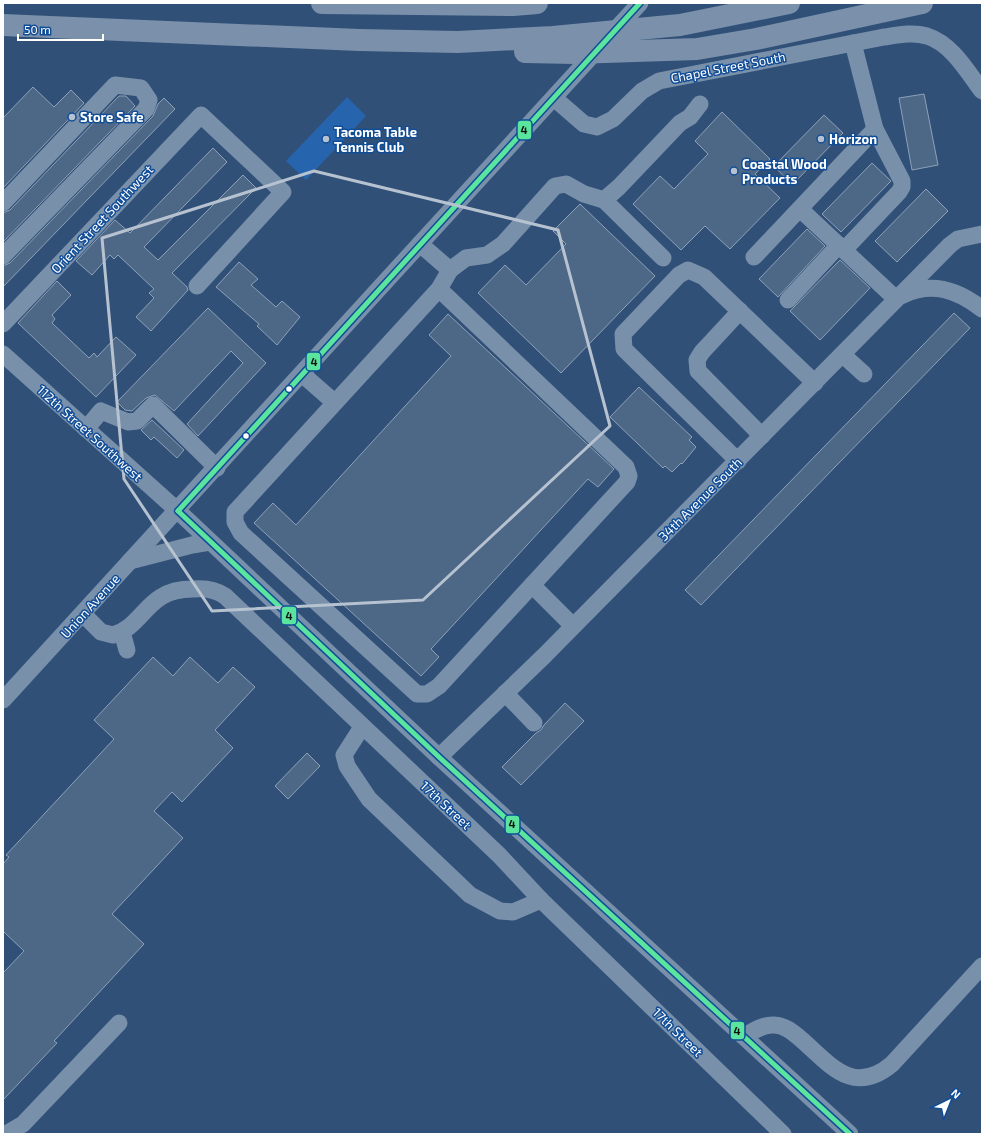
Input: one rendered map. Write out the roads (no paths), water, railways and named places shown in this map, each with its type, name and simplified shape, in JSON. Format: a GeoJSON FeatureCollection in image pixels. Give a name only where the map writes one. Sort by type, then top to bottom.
{"type":"FeatureCollection","features":[{"type":"Feature","properties":{"kind":"highway"},"geometry":{"type":"LineString","coordinates":[[322,3],[513,5],[537,3]]}},
{"type":"Feature","properties":{"kind":"highway"},"geometry":{"type":"LineString","coordinates":[[3,25],[359,40],[458,42],[553,37],[680,25],[789,3]]}},
{"type":"Feature","properties":{"kind":"highway"},"geometry":{"type":"LineString","coordinates":[[458,42],[516,52],[574,53],[677,50],[737,43],[922,3]]}},
{"type":"Feature","properties":{"kind":"street","name":"Union Avenue"},"geometry":{"type":"LineString","coordinates":[[3,700],[130,561],[178,511],[640,3]]}},
{"type":"Feature","properties":{"kind":"street","name":"Chapel Street South"},"geometry":{"type":"LineString","coordinates":[[554,98],[584,124],[597,127],[613,119],[642,91],[659,81],[853,43],[909,34],[927,36],[951,50],[982,91]]}},
{"type":"Feature","properties":{"kind":"street"},"geometry":{"type":"LineString","coordinates":[[788,300],[899,192],[902,187],[902,181],[875,129],[853,43]]}},
{"type":"Feature","properties":{"kind":"street"},"geometry":{"type":"LineString","coordinates":[[3,203],[115,85],[141,88],[149,100],[146,110],[3,256]]}},
{"type":"Feature","properties":{"kind":"street"},"geometry":{"type":"LineString","coordinates":[[604,200],[619,187],[680,123],[690,117],[700,104]]}},
{"type":"Feature","properties":{"kind":"street","name":"Orient Street Southwest"},"geometry":{"type":"LineString","coordinates":[[3,324],[201,114],[284,192],[197,286]]}},
{"type":"Feature","properties":{"kind":"street"},"geometry":{"type":"LineString","coordinates":[[754,257],[875,129]]}},
{"type":"Feature","properties":{"kind":"street"},"geometry":{"type":"LineString","coordinates":[[439,289],[626,467],[629,476],[627,482],[439,686],[427,694],[417,694],[384,666],[241,533],[235,522],[235,512],[334,402],[439,289],[450,270],[466,258],[487,255],[503,244],[555,186],[566,184],[584,194],[604,200],[663,258]]}},
{"type":"Feature","properties":{"kind":"street"},"geometry":{"type":"LineString","coordinates":[[800,209],[896,299],[913,291],[936,288],[955,292],[982,309]]}},
{"type":"Feature","properties":{"kind":"street","name":"34th Avenue South"},"geometry":{"type":"LineString","coordinates":[[439,757],[573,626],[738,461],[896,299],[958,239],[982,233]]}},
{"type":"Feature","properties":{"kind":"street"},"geometry":{"type":"LineString","coordinates":[[420,244],[450,270]]}},
{"type":"Feature","properties":{"kind":"street"},"geometry":{"type":"LineString","coordinates":[[738,461],[624,349],[623,334],[679,275],[688,270],[704,277],[815,383]]}},
{"type":"Feature","properties":{"kind":"street"},"geometry":{"type":"LineString","coordinates":[[740,311],[702,352],[697,360],[698,370],[762,436]]}},
{"type":"Feature","properties":{"kind":"street","name":"112th Street Southwest"},"geometry":{"type":"LineString","coordinates":[[3,354],[178,511],[439,757],[850,1134]]}},
{"type":"Feature","properties":{"kind":"street"},"geometry":{"type":"LineString","coordinates":[[842,355],[864,374]]}},
{"type":"Feature","properties":{"kind":"street"},"geometry":{"type":"LineString","coordinates":[[302,374],[334,402]]}},
{"type":"Feature","properties":{"kind":"street"},"geometry":{"type":"LineString","coordinates":[[86,429],[101,411],[128,422],[137,421],[153,405],[216,468]]}},
{"type":"Feature","properties":{"kind":"street"},"geometry":{"type":"LineString","coordinates":[[130,561],[192,544],[210,542]]}},
{"type":"Feature","properties":{"kind":"street"},"geometry":{"type":"LineString","coordinates":[[532,585],[573,626]]}},
{"type":"Feature","properties":{"kind":"street","name":"17th Street"},"geometry":{"type":"LineString","coordinates":[[122,632],[134,623],[163,595],[185,589],[209,589],[218,591],[230,599],[362,727],[498,855],[541,900],[784,1134]]}},
{"type":"Feature","properties":{"kind":"street"},"geometry":{"type":"LineString","coordinates":[[83,614],[106,634],[113,635],[122,632],[127,650]]}},
{"type":"Feature","properties":{"kind":"street"},"geometry":{"type":"LineString","coordinates":[[505,693],[534,723]]}},
{"type":"Feature","properties":{"kind":"street"},"geometry":{"type":"LineString","coordinates":[[362,727],[344,755],[347,766],[369,799],[470,895],[500,910],[513,912],[541,900]]}},
{"type":"Feature","properties":{"kind":"street"},"geometry":{"type":"LineString","coordinates":[[744,1036],[759,1028],[772,1024],[782,1026],[794,1032],[842,1074],[856,1079],[869,1078],[881,1074],[892,1064],[982,966]]}},
{"type":"Feature","properties":{"kind":"street"},"geometry":{"type":"LineString","coordinates":[[6,1134],[23,1124],[119,1023]]}},
{"type":"Feature","properties":{"kind":"place","name":"Store Safe"},"geometry":{"type":"Point","coordinates":[72,117]}},
{"type":"Feature","properties":{"kind":"place","name":"Tacoma Table Tennis Club"},"geometry":{"type":"Point","coordinates":[326,139]}},
{"type":"Feature","properties":{"kind":"place","name":"Horizon"},"geometry":{"type":"Point","coordinates":[821,139]}},
{"type":"Feature","properties":{"kind":"place","name":"Coastal Wood Products"},"geometry":{"type":"Point","coordinates":[734,171]}}]}
